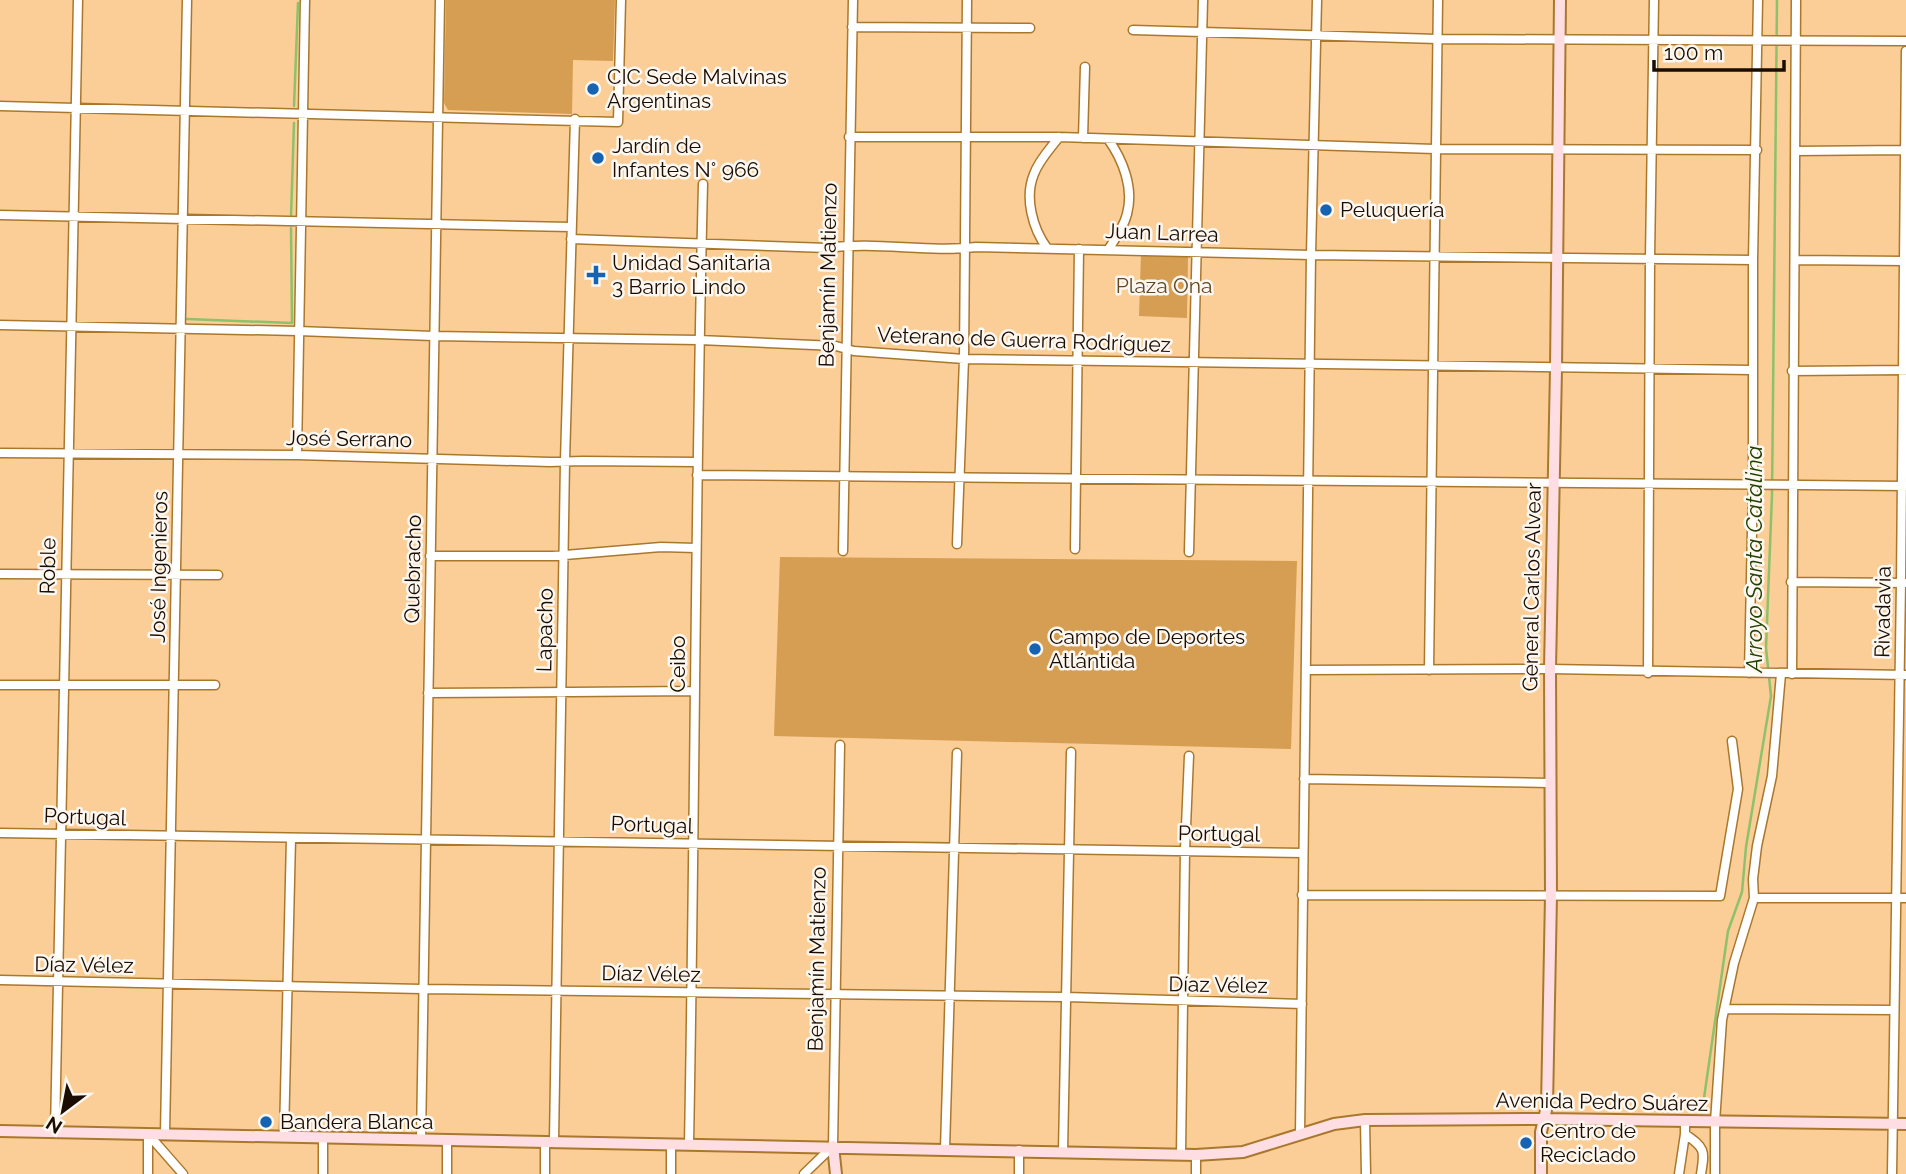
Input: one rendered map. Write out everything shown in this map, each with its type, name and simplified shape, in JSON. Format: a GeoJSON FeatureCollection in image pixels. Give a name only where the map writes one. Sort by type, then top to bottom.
{"type":"FeatureCollection","features":[{"type":"Feature","properties":{"kind":"main road","name":"General Carlos Alvear"},"geometry":{"type":"LineString","coordinates":[[1541,1174],[1541,1132],[1547,1106],[1550,670],[1560,0]]}},
{"type":"Feature","properties":{"kind":"main road","name":"Avenida Pedro Suárez"},"geometry":{"type":"LineString","coordinates":[[0,1131],[1196,1154],[1242,1152],[1334,1125],[1365,1120],[1544,1119],[1685,1128],[1715,1122],[1906,1124]]}},
{"type":"Feature","properties":{"kind":"main road","name":"Benjamín Matienzo"},"geometry":{"type":"LineString","coordinates":[[833,1146],[836,1174]]}},
{"type":"Feature","properties":{"kind":"street","name":"Roble"},"geometry":{"type":"LineString","coordinates":[[55,1132],[78,0]]}},
{"type":"Feature","properties":{"kind":"street","name":"José Ingenieros"},"geometry":{"type":"LineString","coordinates":[[165,1134],[187,0]]}},
{"type":"Feature","properties":{"kind":"street"},"geometry":{"type":"LineString","coordinates":[[297,455],[305,0]]}},
{"type":"Feature","properties":{"kind":"street","name":"Quebracho"},"geometry":{"type":"LineString","coordinates":[[421,1139],[440,0]]}},
{"type":"Feature","properties":{"kind":"street"},"geometry":{"type":"LineString","coordinates":[[0,106],[618,122],[621,0]]}},
{"type":"Feature","properties":{"kind":"street","name":"Benjamín Matienzo"},"geometry":{"type":"LineString","coordinates":[[843,551],[853,0]]}},
{"type":"Feature","properties":{"kind":"street"},"geometry":{"type":"LineString","coordinates":[[957,544],[964,359],[967,0]]}},
{"type":"Feature","properties":{"kind":"street"},"geometry":{"type":"LineString","coordinates":[[1189,552],[1203,0]]}},
{"type":"Feature","properties":{"kind":"street"},"geometry":{"type":"LineString","coordinates":[[1300,1134],[1311,255],[1317,0]]}},
{"type":"Feature","properties":{"kind":"street"},"geometry":{"type":"LineString","coordinates":[[1429,670],[1437,0]]}},
{"type":"Feature","properties":{"kind":"street"},"geometry":{"type":"LineString","coordinates":[[1648,673],[1654,0]]}},
{"type":"Feature","properties":{"kind":"street"},"geometry":{"type":"LineString","coordinates":[[1749,673],[1758,0]]}},
{"type":"Feature","properties":{"kind":"street"},"geometry":{"type":"LineString","coordinates":[[1792,674],[1792,371],[1795,260],[1793,41],[1796,0]]}},
{"type":"Feature","properties":{"kind":"street"},"geometry":{"type":"LineString","coordinates":[[852,27],[1030,28]]}},
{"type":"Feature","properties":{"kind":"street"},"geometry":{"type":"LineString","coordinates":[[1133,30],[1437,39],[1906,41]]}},
{"type":"Feature","properties":{"kind":"street","name":"Rivadavia"},"geometry":{"type":"LineString","coordinates":[[1892,1174],[1894,1010],[1901,898],[1906,51]]}},
{"type":"Feature","properties":{"kind":"street"},"geometry":{"type":"LineString","coordinates":[[1083,138],[1085,67]]}},
{"type":"Feature","properties":{"kind":"street","name":"Lapacho"},"geometry":{"type":"LineString","coordinates":[[545,1174],[550,1141],[555,989],[565,461],[575,119]]}},
{"type":"Feature","properties":{"kind":"street"},"geometry":{"type":"LineString","coordinates":[[849,137],[1059,137],[1435,149],[1757,150]]}},
{"type":"Feature","properties":{"kind":"street"},"geometry":{"type":"LineString","coordinates":[[1047,248],[1038,236],[1031,209],[1032,178],[1059,137]]}},
{"type":"Feature","properties":{"kind":"street"},"geometry":{"type":"LineString","coordinates":[[1108,139],[1124,168],[1129,198],[1127,214],[1108,250]]}},
{"type":"Feature","properties":{"kind":"street"},"geometry":{"type":"LineString","coordinates":[[1795,150],[1905,150]]}},
{"type":"Feature","properties":{"kind":"street","name":"Ceibo"},"geometry":{"type":"LineString","coordinates":[[689,1144],[703,184]]}},
{"type":"Feature","properties":{"kind":"street"},"geometry":{"type":"LineString","coordinates":[[0,215],[571,228]]}},
{"type":"Feature","properties":{"kind":"street","name":"Juan Larrea"},"geometry":{"type":"LineString","coordinates":[[571,239],[827,248],[1079,248],[1311,255],[1753,260]]}},
{"type":"Feature","properties":{"kind":"street"},"geometry":{"type":"LineString","coordinates":[[1075,549],[1079,248]]}},
{"type":"Feature","properties":{"kind":"street"},"geometry":{"type":"LineString","coordinates":[[1795,260],[1905,261]]}},
{"type":"Feature","properties":{"kind":"street","name":"Veterano de Guerra Rodríguez"},"geometry":{"type":"LineString","coordinates":[[0,325],[298,331],[433,337],[699,340],[836,346],[855,351],[964,359],[1751,370]]}},
{"type":"Feature","properties":{"kind":"street"},"geometry":{"type":"LineString","coordinates":[[1792,371],[1905,370]]}},
{"type":"Feature","properties":{"kind":"street","name":"José Serrano"},"geometry":{"type":"LineString","coordinates":[[0,453],[698,462]]}},
{"type":"Feature","properties":{"kind":"street"},"geometry":{"type":"LineString","coordinates":[[697,474],[1903,486]]}},
{"type":"Feature","properties":{"kind":"street"},"geometry":{"type":"LineString","coordinates":[[430,556],[564,555],[661,547],[696,548]]}},
{"type":"Feature","properties":{"kind":"street"},"geometry":{"type":"LineString","coordinates":[[0,574],[218,575]]}},
{"type":"Feature","properties":{"kind":"street"},"geometry":{"type":"LineString","coordinates":[[1791,582],[1904,583]]}},
{"type":"Feature","properties":{"kind":"street"},"geometry":{"type":"LineString","coordinates":[[1306,670],[1903,675]]}},
{"type":"Feature","properties":{"kind":"street"},"geometry":{"type":"LineString","coordinates":[[1715,1174],[1715,1122],[1725,1009],[1734,963],[1754,898],[1756,846],[1772,776],[1778,674]]}},
{"type":"Feature","properties":{"kind":"street"},"geometry":{"type":"LineString","coordinates":[[0,685],[215,685]]}},
{"type":"Feature","properties":{"kind":"street"},"geometry":{"type":"LineString","coordinates":[[428,692],[695,691]]}},
{"type":"Feature","properties":{"kind":"street"},"geometry":{"type":"LineString","coordinates":[[1303,895],[1720,896],[1738,789],[1732,741]]}},
{"type":"Feature","properties":{"kind":"street","name":"Benjamín Matienzo"},"geometry":{"type":"LineString","coordinates":[[833,1146],[840,745]]}},
{"type":"Feature","properties":{"kind":"street"},"geometry":{"type":"LineString","coordinates":[[1063,1152],[1071,752]]}},
{"type":"Feature","properties":{"kind":"street"},"geometry":{"type":"LineString","coordinates":[[945,1149],[957,753]]}},
{"type":"Feature","properties":{"kind":"street"},"geometry":{"type":"LineString","coordinates":[[1181,1154],[1185,850],[1189,756]]}},
{"type":"Feature","properties":{"kind":"street"},"geometry":{"type":"LineString","coordinates":[[1304,779],[1550,783]]}},
{"type":"Feature","properties":{"kind":"street","name":"Portugal"},"geometry":{"type":"LineString","coordinates":[[0,833],[1303,853]]}},
{"type":"Feature","properties":{"kind":"street"},"geometry":{"type":"LineString","coordinates":[[284,1136],[291,838]]}},
{"type":"Feature","properties":{"kind":"street"},"geometry":{"type":"LineString","coordinates":[[1754,898],[1901,898]]}},
{"type":"Feature","properties":{"kind":"street","name":"Díaz Vélez"},"geometry":{"type":"LineString","coordinates":[[0,980],[422,989],[1066,997],[1302,1004]]}},
{"type":"Feature","properties":{"kind":"street"},"geometry":{"type":"LineString","coordinates":[[1725,1009],[1894,1010]]}},
{"type":"Feature","properties":{"kind":"street"},"geometry":{"type":"LineString","coordinates":[[1365,1120],[1366,1174]]}},
{"type":"Feature","properties":{"kind":"street"},"geometry":{"type":"LineString","coordinates":[[1679,1174],[1685,1128]]}},
{"type":"Feature","properties":{"kind":"street"},"geometry":{"type":"LineString","coordinates":[[1685,1128],[1702,1147],[1704,1155],[1701,1174]]}},
{"type":"Feature","properties":{"kind":"street"},"geometry":{"type":"LineString","coordinates":[[148,1134],[148,1174]]}},
{"type":"Feature","properties":{"kind":"street"},"geometry":{"type":"LineString","coordinates":[[148,1134],[183,1174]]}},
{"type":"Feature","properties":{"kind":"street"},"geometry":{"type":"LineString","coordinates":[[323,1138],[323,1174]]}},
{"type":"Feature","properties":{"kind":"street"},"geometry":{"type":"LineString","coordinates":[[447,1139],[447,1174]]}},
{"type":"Feature","properties":{"kind":"street"},"geometry":{"type":"LineString","coordinates":[[671,1144],[671,1174]]}},
{"type":"Feature","properties":{"kind":"street"},"geometry":{"type":"LineString","coordinates":[[804,1174],[833,1146]]}},
{"type":"Feature","properties":{"kind":"street"},"geometry":{"type":"LineString","coordinates":[[1019,1150],[1019,1174]]}},
{"type":"Feature","properties":{"kind":"street"},"geometry":{"type":"LineString","coordinates":[[1196,1154],[1196,1174]]}},
{"type":"Feature","properties":{"kind":"green space"},"geometry":{"type":"Polygon","coordinates":[[[446,0],[615,0],[613,61],[573,60],[572,114],[448,110],[444,103],[446,0]]]}},
{"type":"Feature","properties":{"kind":"green space","name":"Plaza Ona"},"geometry":{"type":"Polygon","coordinates":[[[1141,254],[1188,256],[1187,318],[1139,316],[1141,254]]]}},
{"type":"Feature","properties":{"kind":"green space","name":"Campo de Deportes Atlántida"},"geometry":{"type":"Polygon","coordinates":[[[780,557],[1297,561],[1291,749],[774,736],[780,557]]]}},
{"type":"Feature","properties":{"kind":"waterway","name":"Arroyo Santa Catalina"},"geometry":{"type":"LineString","coordinates":[[1702,1112],[1728,931],[1742,892],[1746,847],[1771,696],[1766,648],[1772,495],[1777,0]]}},
{"type":"Feature","properties":{"kind":"waterway"},"geometry":{"type":"LineString","coordinates":[[294,106],[298,3]]}},
{"type":"Feature","properties":{"kind":"waterway"},"geometry":{"type":"LineString","coordinates":[[291,217],[294,123]]}},
{"type":"Feature","properties":{"kind":"waterway"},"geometry":{"type":"LineString","coordinates":[[187,319],[292,323],[291,228]]}},
{"type":"Feature","properties":{"kind":"place","name":"CIC Sede Malvinas Argentinas"},"geometry":{"type":"Point","coordinates":[593,89]}},
{"type":"Feature","properties":{"kind":"place","name":"Jardín de Infantes N° 966"},"geometry":{"type":"Point","coordinates":[598,158]}},
{"type":"Feature","properties":{"kind":"place","name":"Peluquería"},"geometry":{"type":"Point","coordinates":[1326,210]}},
{"type":"Feature","properties":{"kind":"place","name":"Unidad Sanitaria 3 Barrio Lindo"},"geometry":{"type":"Point","coordinates":[596,275]}},
{"type":"Feature","properties":{"kind":"place","name":"Campo de Deportes Atlántida"},"geometry":{"type":"Point","coordinates":[1035,649]}},
{"type":"Feature","properties":{"kind":"place","name":"Bandera Blanca"},"geometry":{"type":"Point","coordinates":[266,1122]}},
{"type":"Feature","properties":{"kind":"place","name":"Centro de Reciclado"},"geometry":{"type":"Point","coordinates":[1526,1143]}}]}
